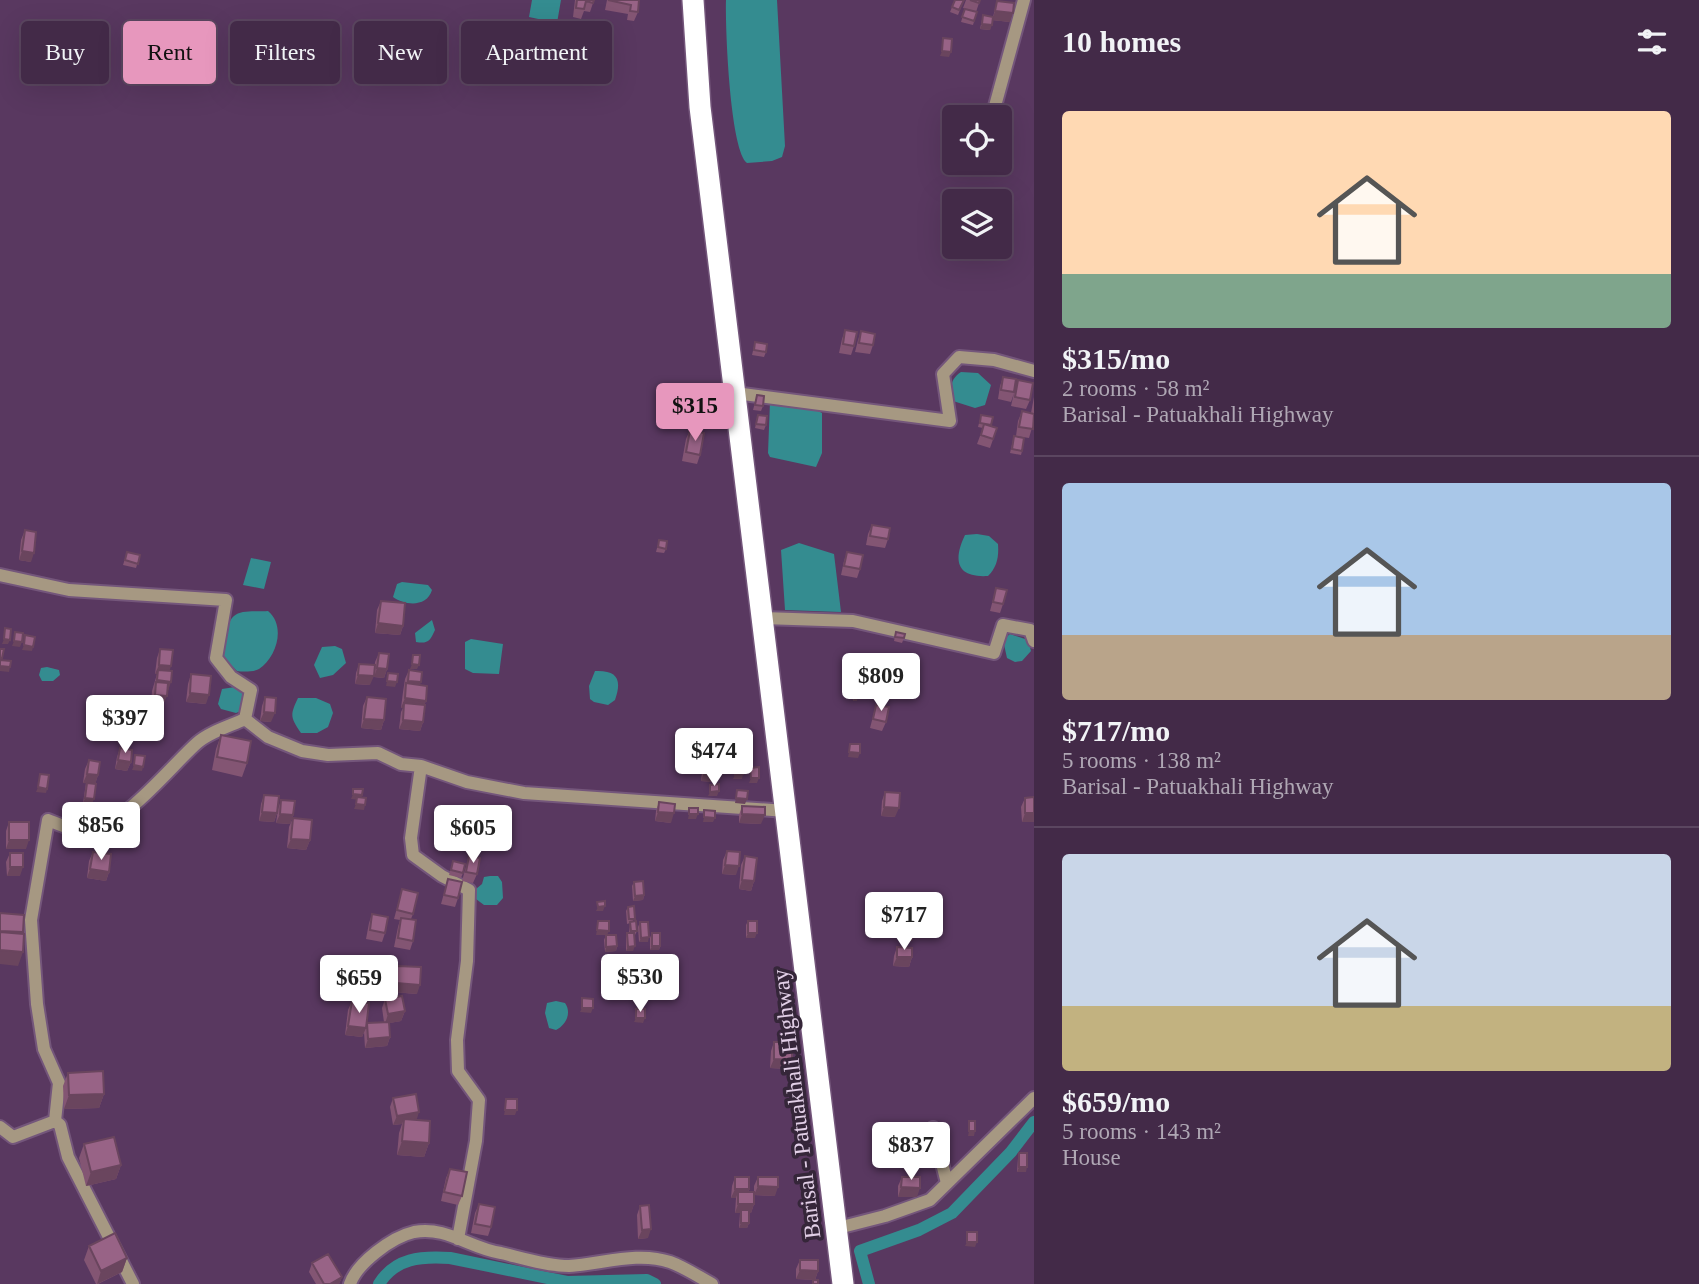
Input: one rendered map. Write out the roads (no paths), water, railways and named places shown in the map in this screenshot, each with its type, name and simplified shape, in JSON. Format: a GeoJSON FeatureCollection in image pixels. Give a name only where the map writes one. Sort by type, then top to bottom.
{"type":"FeatureCollection","features":[{"type":"Feature","properties":{"kind":"highway","name":"Barisal - Patuakhali Highway"},"geometry":{"type":"LineString","coordinates":[[693,0],[700,107],[838,1228],[839,1282]]}},
{"type":"Feature","properties":{"kind":"street"},"geometry":{"type":"LineString","coordinates":[[995,105],[1024,0]]}},
{"type":"Feature","properties":{"kind":"street"},"geometry":{"type":"LineString","coordinates":[[735,393],[950,421],[943,374],[959,357],[994,360],[1034,371]]}},
{"type":"Feature","properties":{"kind":"street"},"geometry":{"type":"LineString","coordinates":[[0,575],[69,590],[226,600],[216,658],[231,677],[251,690],[245,719]]}},
{"type":"Feature","properties":{"kind":"street"},"geometry":{"type":"LineString","coordinates":[[763,618],[853,621],[994,653],[1003,625],[1030,630],[1034,641]]}},
{"type":"Feature","properties":{"kind":"street"},"geometry":{"type":"LineString","coordinates":[[245,719],[268,737],[302,751],[328,755],[378,753],[401,764],[421,766],[467,782],[524,793],[786,811]]}},
{"type":"Feature","properties":{"kind":"street"},"geometry":{"type":"LineString","coordinates":[[55,1121],[59,1083],[44,1049],[37,1004],[31,920],[48,820],[74,829],[91,830],[121,817],[199,740],[245,719]]}},
{"type":"Feature","properties":{"kind":"street"},"geometry":{"type":"LineString","coordinates":[[421,766],[411,838],[413,855],[442,876],[469,890],[467,961],[457,1040],[458,1071],[478,1100],[476,1141],[458,1239]]}},
{"type":"Feature","properties":{"kind":"street"},"geometry":{"type":"LineString","coordinates":[[838,1228],[885,1216],[930,1200],[1034,1098]]}},
{"type":"Feature","properties":{"kind":"street"},"geometry":{"type":"LineString","coordinates":[[0,1128],[13,1137],[55,1121]]}},
{"type":"Feature","properties":{"kind":"street"},"geometry":{"type":"LineString","coordinates":[[55,1121],[60,1125],[68,1157],[133,1284]]}},
{"type":"Feature","properties":{"kind":"street"},"geometry":{"type":"LineString","coordinates":[[933,1128],[947,1183]]}},
{"type":"Feature","properties":{"kind":"street"},"geometry":{"type":"LineString","coordinates":[[350,1284],[353,1274],[370,1256],[412,1233],[438,1230],[486,1251],[566,1266],[635,1258],[669,1261],[712,1284]]}},
{"type":"Feature","properties":{"kind":"waterway"},"geometry":{"type":"LineString","coordinates":[[869,1284],[860,1251],[919,1230],[952,1213],[1011,1152],[1034,1122]]}},
{"type":"Feature","properties":{"kind":"waterway"},"geometry":{"type":"LineString","coordinates":[[379,1284],[385,1275],[401,1264],[419,1258],[439,1257],[567,1282],[647,1280],[655,1284]]}}]}
